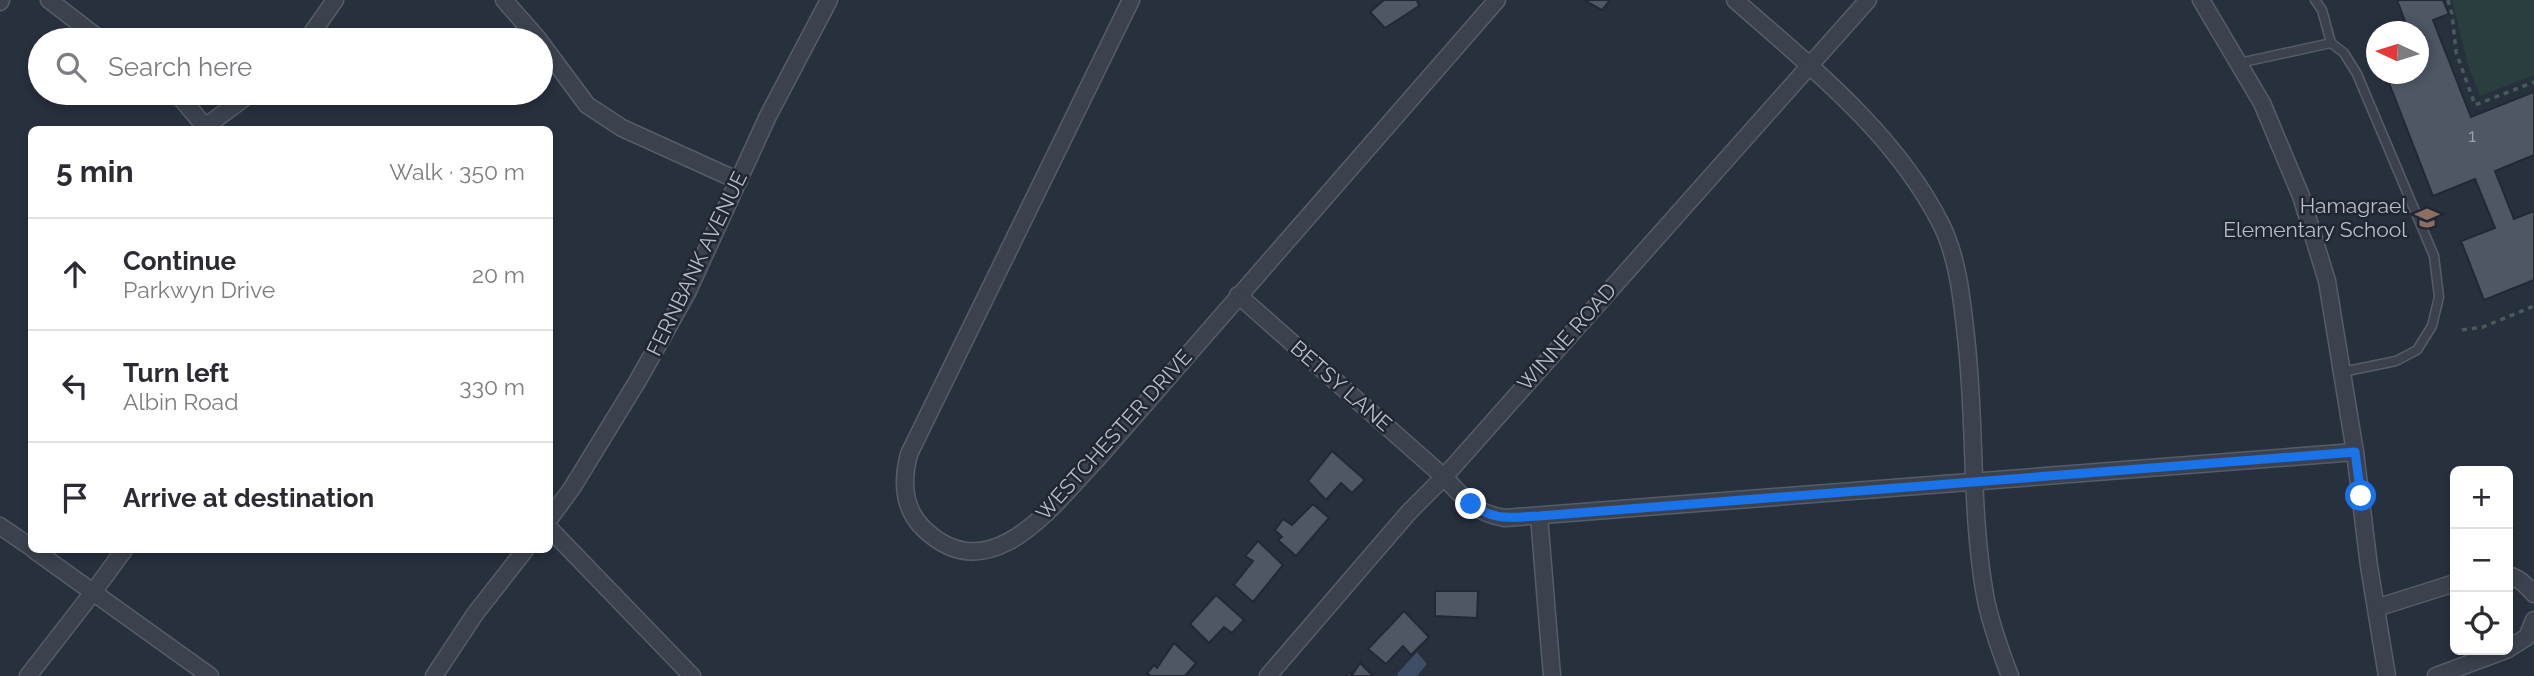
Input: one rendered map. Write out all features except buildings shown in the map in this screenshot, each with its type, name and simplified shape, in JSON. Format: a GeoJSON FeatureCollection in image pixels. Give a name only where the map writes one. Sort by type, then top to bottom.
{"type":"FeatureCollection","features":[{"type":"Feature","properties":{"kind":"street"},"geometry":{"type":"LineString","coordinates":[[49,0],[85,28]]}},
{"type":"Feature","properties":{"kind":"street"},"geometry":{"type":"LineString","coordinates":[[315,28],[335,0]]}},
{"type":"Feature","properties":{"kind":"street"},"geometry":{"type":"LineString","coordinates":[[504,0],[529,28]]}},
{"type":"Feature","properties":{"kind":"street","name":"FERNBANK AVENUE"},"geometry":{"type":"LineString","coordinates":[[553,515],[572,488],[687,293],[768,116],[830,0]]}},
{"type":"Feature","properties":{"kind":"street","name":"WESTCHESTER DRIVE"},"geometry":{"type":"LineString","coordinates":[[1131,0],[909,454],[904,488],[910,510],[915,520],[936,540],[948,547],[968,552],[997,549],[1020,536],[1038,521],[1098,458],[1497,0]]}},
{"type":"Feature","properties":{"kind":"street"},"geometry":{"type":"LineString","coordinates":[[1735,0],[1808,65],[1887,142],[1917,182],[1942,226],[1955,265],[1972,382],[1975,480],[1985,596],[2010,676]]}},
{"type":"Feature","properties":{"kind":"street","name":"WINNE ROAD"},"geometry":{"type":"LineString","coordinates":[[1268,676],[1409,512],[1444,477],[1868,0]]}},
{"type":"Feature","properties":{"kind":"street"},"geometry":{"type":"LineString","coordinates":[[2200,0],[2262,103],[2301,196],[2327,281],[2387,676]]}},
{"type":"Feature","properties":{"kind":"street"},"geometry":{"type":"LineString","coordinates":[[553,59],[587,105],[622,128],[739,181]]}},
{"type":"Feature","properties":{"kind":"street"},"geometry":{"type":"LineString","coordinates":[[187,105],[204,126]]}},
{"type":"Feature","properties":{"kind":"street"},"geometry":{"type":"LineString","coordinates":[[209,126],[236,105]]}},
{"type":"Feature","properties":{"kind":"street","name":"BETSY LANE"},"geometry":{"type":"LineString","coordinates":[[1238,295],[1486,515],[1539,516],[2355,452]]}},
{"type":"Feature","properties":{"kind":"street"},"geometry":{"type":"LineString","coordinates":[[1539,516],[1552,676]]}},
{"type":"Feature","properties":{"kind":"street"},"geometry":{"type":"LineString","coordinates":[[0,526],[28,546]]}},
{"type":"Feature","properties":{"kind":"street"},"geometry":{"type":"LineString","coordinates":[[553,532],[692,676]]}},
{"type":"Feature","properties":{"kind":"street"},"geometry":{"type":"LineString","coordinates":[[39,553],[210,676]]}},
{"type":"Feature","properties":{"kind":"street"},"geometry":{"type":"LineString","coordinates":[[28,676],[122,553]]}},
{"type":"Feature","properties":{"kind":"street"},"geometry":{"type":"LineString","coordinates":[[434,676],[475,614],[523,553]]}},
{"type":"Feature","properties":{"kind":"street"},"geometry":{"type":"LineString","coordinates":[[2513,576],[2526,584],[2534,594]]}},
{"type":"Feature","properties":{"kind":"street"},"geometry":{"type":"LineString","coordinates":[[2376,608],[2450,585]]}},
{"type":"Feature","properties":{"kind":"street"},"geometry":{"type":"LineString","coordinates":[[2513,645],[2527,636],[2534,620]]}},
{"type":"Feature","properties":{"kind":"street"},"geometry":{"type":"LineString","coordinates":[[2436,676],[2491,655]]}},
{"type":"Feature","properties":{"kind":"lane"},"geometry":{"type":"LineString","coordinates":[[2315,0],[2322,10],[2331,43],[2344,53],[2357,74],[2434,257],[2439,297],[2432,326],[2417,350],[2396,361],[2342,372]]}},
{"type":"Feature","properties":{"kind":"lane"},"geometry":{"type":"LineString","coordinates":[[2239,63],[2331,43]]}},
{"type":"Feature","properties":{"kind":"path"},"geometry":{"type":"LineString","coordinates":[[2448,0],[2456,52],[2476,105],[2534,82]]}},
{"type":"Feature","properties":{"kind":"path"},"geometry":{"type":"LineString","coordinates":[[2462,330],[2483,327],[2534,306]]}},
{"type":"Feature","properties":{"kind":"green space"},"geometry":{"type":"Polygon","coordinates":[[[2452,0],[2534,0],[2534,75],[2480,96],[2468,65],[2452,0]]]}},
{"type":"Feature","properties":{"kind":"water"},"geometry":{"type":"Polygon","coordinates":[[[1417,652],[1427,664],[1417,676],[1398,676],[1397,674],[1417,652]]]}},
{"type":"Feature","properties":{"kind":"place","name":"Hamagrael Elementary School"},"geometry":{"type":"Point","coordinates":[2427,218]}},
{"type":"Feature","properties":{"kind":"route"},"geometry":{"type":"LineString","coordinates":[[1471,504],[1486,515],[1539,516],[2355,452],[2361,496]]}}]}
